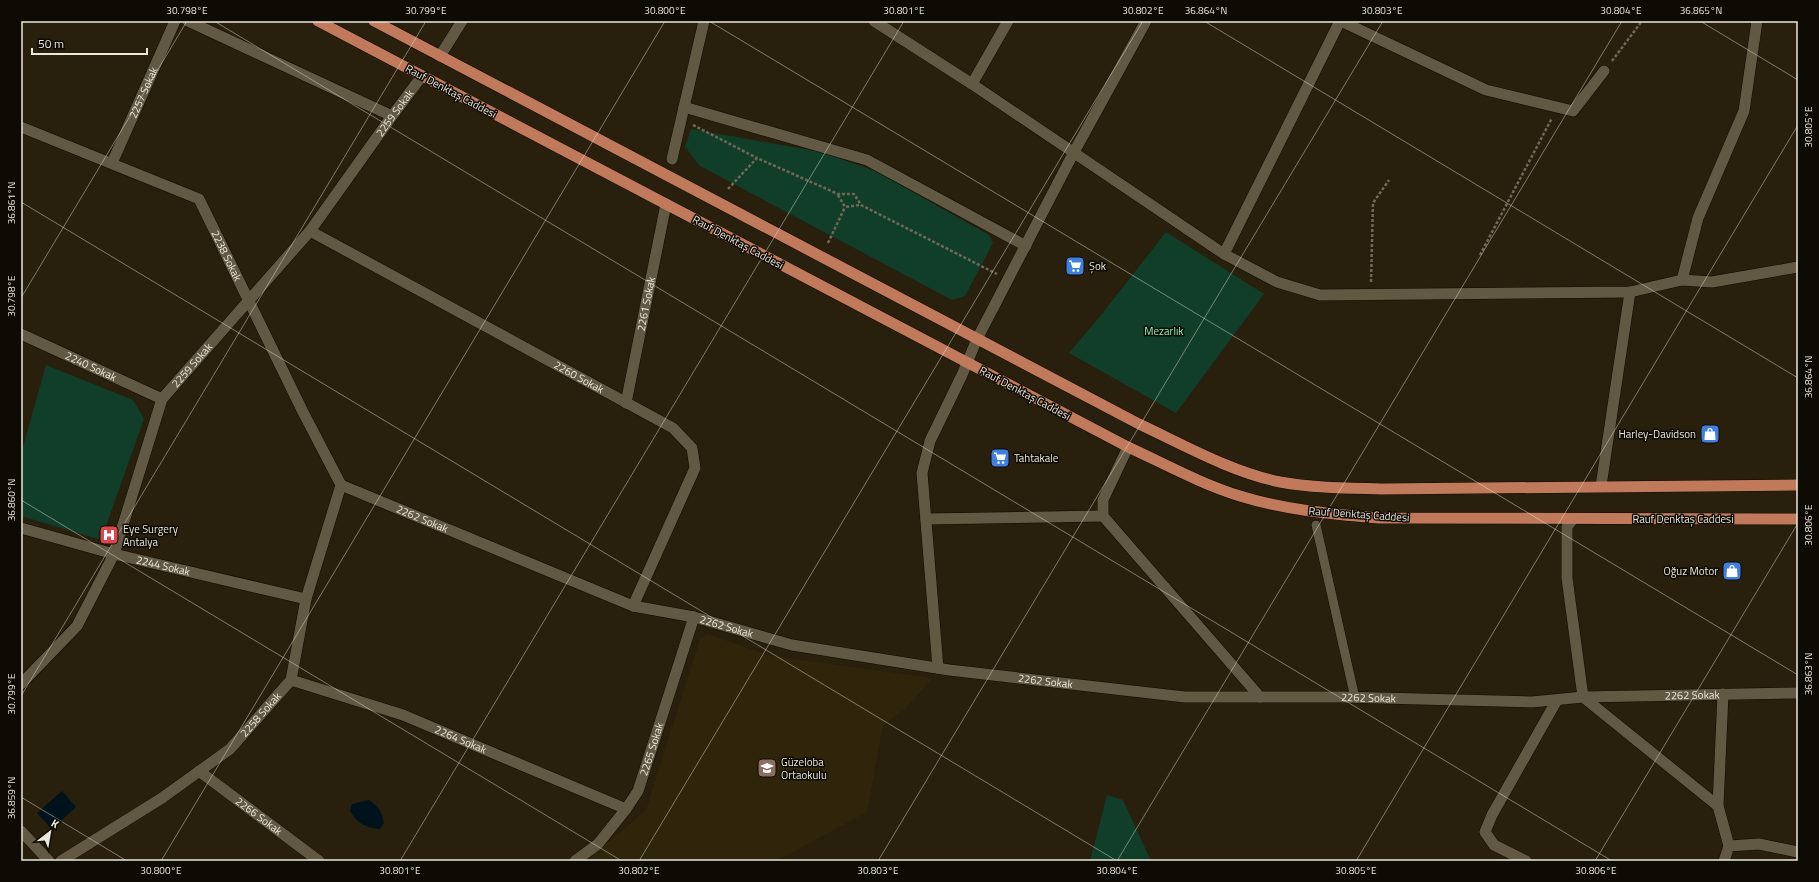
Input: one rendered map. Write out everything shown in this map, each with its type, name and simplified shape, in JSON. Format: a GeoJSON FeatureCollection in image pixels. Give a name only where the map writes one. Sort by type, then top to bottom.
{"type":"FeatureCollection","features":[{"type":"Feature","properties":{"kind":"main road","name":"Rauf Denktaş Caddesi"},"geometry":{"type":"LineString","coordinates":[[318,21],[1128,447],[1192,477],[1239,496],[1318,513],[1378,518],[1798,519]]}},
{"type":"Feature","properties":{"kind":"main road"},"geometry":{"type":"LineString","coordinates":[[374,21],[1139,424],[1246,472],[1279,481],[1313,487],[1373,489],[1798,485]]}},
{"type":"Feature","properties":{"kind":"street","name":"2257 Sokak"},"geometry":{"type":"LineString","coordinates":[[112,164],[175,21]]}},
{"type":"Feature","properties":{"kind":"street"},"geometry":{"type":"LineString","coordinates":[[188,21],[392,116]]}},
{"type":"Feature","properties":{"kind":"street"},"geometry":{"type":"LineString","coordinates":[[440,56],[462,21]]}},
{"type":"Feature","properties":{"kind":"street"},"geometry":{"type":"LineString","coordinates":[[672,159],[704,21]]}},
{"type":"Feature","properties":{"kind":"street"},"geometry":{"type":"LineString","coordinates":[[874,21],[972,84],[1224,254],[1277,282],[1320,295],[1630,292],[1682,280],[1712,282],[1798,267]]}},
{"type":"Feature","properties":{"kind":"street"},"geometry":{"type":"LineString","coordinates":[[972,84],[1008,21]]}},
{"type":"Feature","properties":{"kind":"street"},"geometry":{"type":"LineString","coordinates":[[938,668],[922,473],[930,441],[977,339],[1074,152],[1146,21]]}},
{"type":"Feature","properties":{"kind":"street"},"geometry":{"type":"LineString","coordinates":[[1224,254],[1341,21],[1486,90],[1573,111],[1604,71]]}},
{"type":"Feature","properties":{"kind":"street"},"geometry":{"type":"LineString","coordinates":[[1682,280],[1698,218],[1744,111],[1757,21]]}},
{"type":"Feature","properties":{"kind":"street","name":"2259 Sokak"},"geometry":{"type":"LineString","coordinates":[[21,684],[77,626],[114,554],[162,399],[310,230],[422,76]]}},
{"type":"Feature","properties":{"kind":"street"},"geometry":{"type":"LineString","coordinates":[[684,108],[867,160],[1026,246]]}},
{"type":"Feature","properties":{"kind":"street","name":"2238 Sokak"},"geometry":{"type":"LineString","coordinates":[[21,127],[199,199],[303,412],[341,485]]}},
{"type":"Feature","properties":{"kind":"street","name":"2261 Sokak"},"geometry":{"type":"LineString","coordinates":[[626,403],[666,204]]}},
{"type":"Feature","properties":{"kind":"street","name":"2260 Sokak"},"geometry":{"type":"LineString","coordinates":[[310,230],[673,428],[692,448],[695,468],[633,606]]}},
{"type":"Feature","properties":{"kind":"street"},"geometry":{"type":"LineString","coordinates":[[1600,486],[1630,292]]}},
{"type":"Feature","properties":{"kind":"street","name":"2240 Sokak"},"geometry":{"type":"LineString","coordinates":[[21,334],[162,399]]}},
{"type":"Feature","properties":{"kind":"street"},"geometry":{"type":"LineString","coordinates":[[1128,447],[1103,500],[1103,516],[1260,697]]}},
{"type":"Feature","properties":{"kind":"street"},"geometry":{"type":"LineString","coordinates":[[291,680],[306,599],[341,485]]}},
{"type":"Feature","properties":{"kind":"street","name":"2262 Sokak"},"geometry":{"type":"LineString","coordinates":[[341,485],[633,606],[694,617],[792,645],[938,668],[1185,697],[1355,698],[1532,702],[1583,697],[1798,693]]}},
{"type":"Feature","properties":{"kind":"street"},"geometry":{"type":"LineString","coordinates":[[926,519],[1103,516]]}},
{"type":"Feature","properties":{"kind":"street"},"geometry":{"type":"LineString","coordinates":[[1573,519],[1567,526],[1567,578],[1583,697],[1718,806]]}},
{"type":"Feature","properties":{"kind":"street","name":"2244 Sokak"},"geometry":{"type":"LineString","coordinates":[[21,528],[114,554],[306,599]]}},
{"type":"Feature","properties":{"kind":"street","name":"2265 Sokak"},"geometry":{"type":"LineString","coordinates":[[575,861],[598,844],[626,810],[638,791],[694,617]]}},
{"type":"Feature","properties":{"kind":"street","name":"2258 Sokak"},"geometry":{"type":"LineString","coordinates":[[61,861],[162,798],[230,749],[291,680]]}},
{"type":"Feature","properties":{"kind":"street","name":"2264 Sokak"},"geometry":{"type":"LineString","coordinates":[[291,680],[403,715],[626,810]]}},
{"type":"Feature","properties":{"kind":"street"},"geometry":{"type":"LineString","coordinates":[[1723,694],[1718,806],[1729,846],[1724,861]]}},
{"type":"Feature","properties":{"kind":"street"},"geometry":{"type":"LineString","coordinates":[[1526,861],[1494,845],[1485,832],[1492,816],[1557,700]]}},
{"type":"Feature","properties":{"kind":"street","name":"2266 Sokak"},"geometry":{"type":"LineString","coordinates":[[199,771],[318,861]]}},
{"type":"Feature","properties":{"kind":"street"},"geometry":{"type":"LineString","coordinates":[[21,830],[49,861]]}},
{"type":"Feature","properties":{"kind":"street"},"geometry":{"type":"LineString","coordinates":[[1729,846],[1759,844],[1798,852]]}},
{"type":"Feature","properties":{"kind":"lane"},"geometry":{"type":"LineString","coordinates":[[1316,524],[1355,698]]}},
{"type":"Feature","properties":{"kind":"path"},"geometry":{"type":"LineString","coordinates":[[1604,71],[1642,21]]}},
{"type":"Feature","properties":{"kind":"path"},"geometry":{"type":"LineString","coordinates":[[1480,255],[1558,107]]}},
{"type":"Feature","properties":{"kind":"path"},"geometry":{"type":"LineString","coordinates":[[681,119],[757,158],[838,194],[854,194],[861,205],[1009,279]]}},
{"type":"Feature","properties":{"kind":"path"},"geometry":{"type":"LineString","coordinates":[[728,189],[757,158]]}},
{"type":"Feature","properties":{"kind":"path"},"geometry":{"type":"LineString","coordinates":[[1370,294],[1374,203],[1389,180]]}},
{"type":"Feature","properties":{"kind":"path"},"geometry":{"type":"LineString","coordinates":[[838,194],[845,207]]}},
{"type":"Feature","properties":{"kind":"path"},"geometry":{"type":"LineString","coordinates":[[845,207],[861,205]]}},
{"type":"Feature","properties":{"kind":"path"},"geometry":{"type":"LineString","coordinates":[[828,243],[845,207]]}},
{"type":"Feature","properties":{"kind":"shaded area","name":"Güzeloba Ortaokulu"},"geometry":{"type":"Polygon","coordinates":[[[708,634],[771,656],[933,678],[904,710],[883,725],[867,812],[784,857],[772,861],[587,861],[646,810],[700,639],[708,634]]]}},
{"type":"Feature","properties":{"kind":"green space"},"geometry":{"type":"Polygon","coordinates":[[[691,129],[821,152],[875,171],[989,235],[993,243],[965,296],[952,300],[700,166],[685,147],[691,129]]]}},
{"type":"Feature","properties":{"kind":"green space","name":"Mezarlık"},"geometry":{"type":"Polygon","coordinates":[[[1166,232],[1264,294],[1176,413],[1069,353],[1102,314],[1166,232]]]}},
{"type":"Feature","properties":{"kind":"green space"},"geometry":{"type":"Polygon","coordinates":[[[46,365],[133,400],[144,419],[101,540],[21,516],[21,454],[46,365]]]}},
{"type":"Feature","properties":{"kind":"green space"},"geometry":{"type":"Polygon","coordinates":[[[1107,795],[1123,800],[1151,861],[1090,861],[1107,795]]]}},
{"type":"Feature","properties":{"kind":"water"},"geometry":{"type":"Polygon","coordinates":[[[62,791],[76,807],[52,829],[37,813],[62,791]]]}},
{"type":"Feature","properties":{"kind":"water"},"geometry":{"type":"Polygon","coordinates":[[[369,800],[380,810],[384,823],[380,829],[362,824],[350,811],[352,804],[369,800]]]}},
{"type":"Feature","properties":{"kind":"place","name":"Şok"},"geometry":{"type":"Point","coordinates":[1075,266]}},
{"type":"Feature","properties":{"kind":"place","name":"Harley-Davidson"},"geometry":{"type":"Point","coordinates":[1710,434]}},
{"type":"Feature","properties":{"kind":"place","name":"Tahtakale"},"geometry":{"type":"Point","coordinates":[1000,458]}},
{"type":"Feature","properties":{"kind":"place","name":"Eye Surgery Antalya"},"geometry":{"type":"Point","coordinates":[109,535]}},
{"type":"Feature","properties":{"kind":"place","name":"Oğuz Motor"},"geometry":{"type":"Point","coordinates":[1732,571]}},
{"type":"Feature","properties":{"kind":"place","name":"Güzeloba Ortaokulu"},"geometry":{"type":"Point","coordinates":[767,768]}}]}
